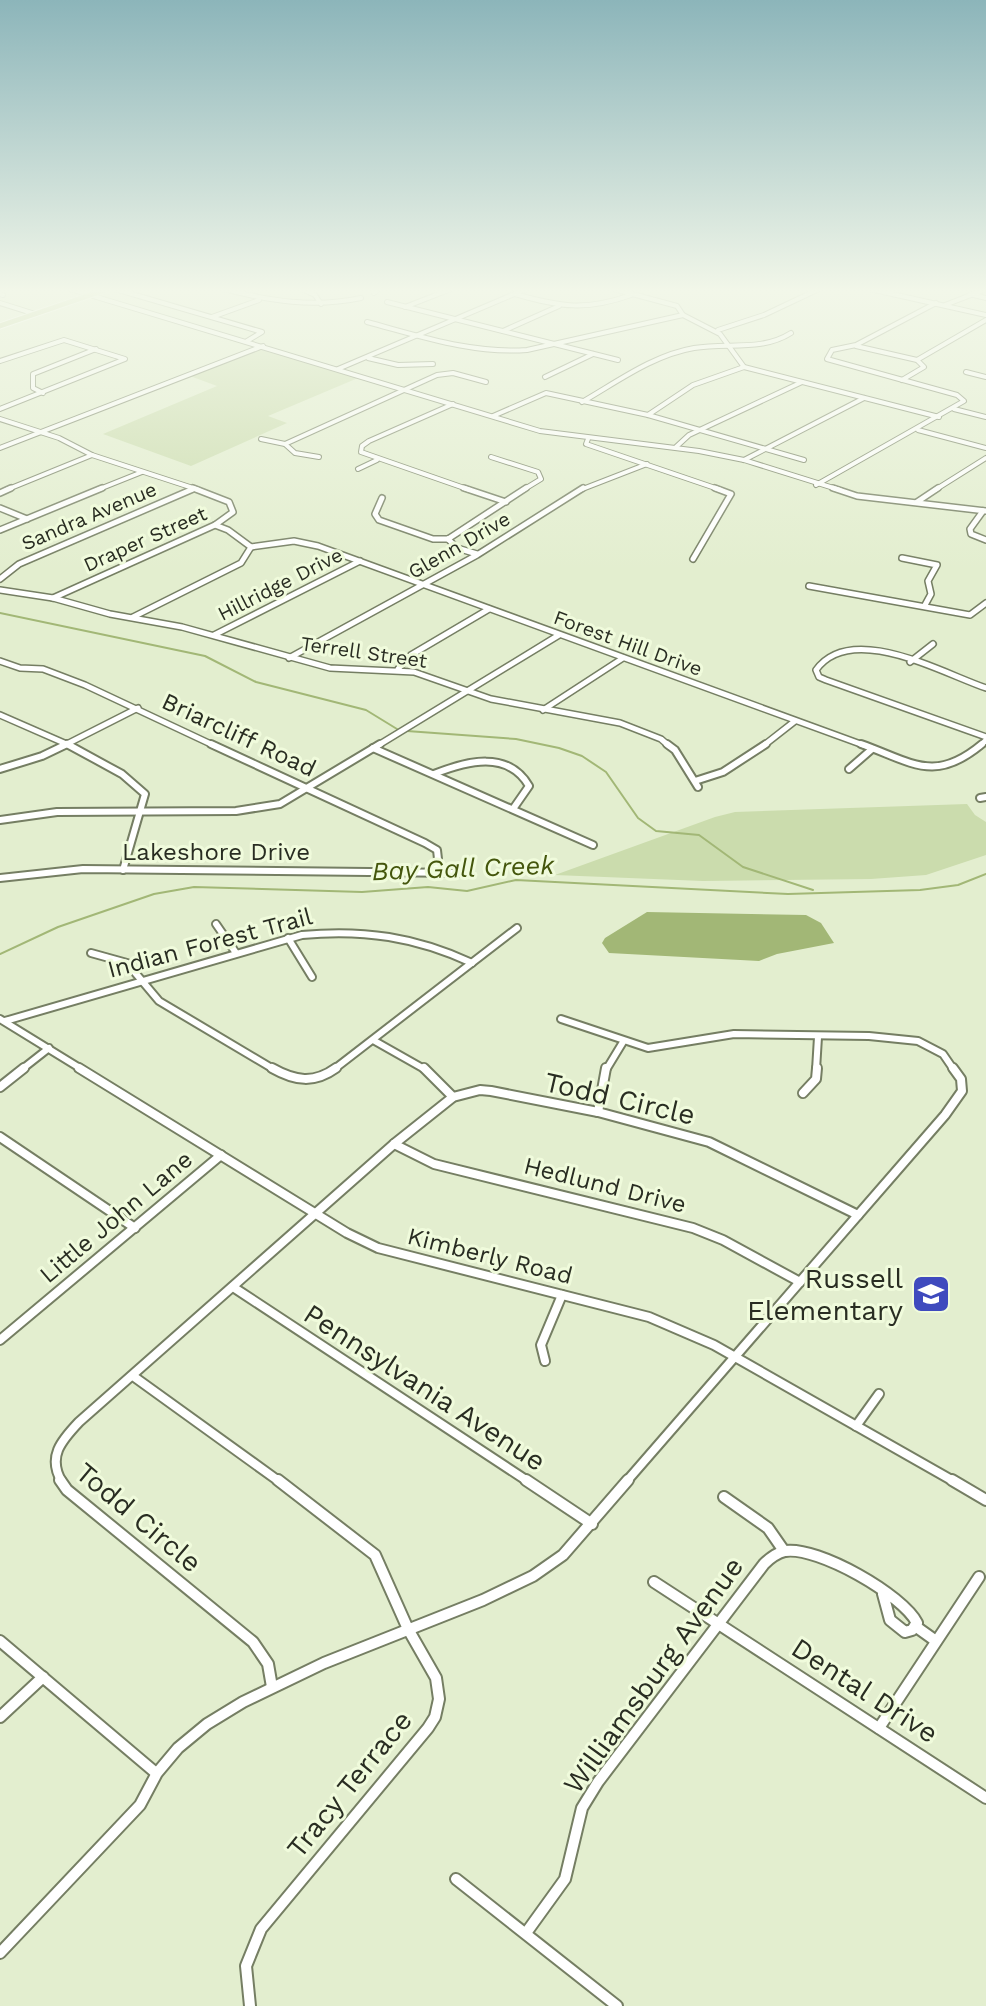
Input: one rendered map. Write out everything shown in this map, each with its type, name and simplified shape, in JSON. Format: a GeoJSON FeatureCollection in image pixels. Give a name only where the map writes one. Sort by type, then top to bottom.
{"type":"FeatureCollection","features":[{"type":"Feature","properties":{"kind":"street"},"geometry":{"type":"LineString","coordinates":[[33,383],[33,388],[43,393]]}},
{"type":"Feature","properties":{"kind":"street"},"geometry":{"type":"LineString","coordinates":[[0,409],[68,383]]}},
{"type":"Feature","properties":{"kind":"street"},"geometry":{"type":"LineString","coordinates":[[0,448],[169,383]]}},
{"type":"Feature","properties":{"kind":"street"},"geometry":{"type":"LineString","coordinates":[[383,383],[540,431],[587,442],[731,494],[693,559]]}},
{"type":"Feature","properties":{"kind":"street"},"geometry":{"type":"LineString","coordinates":[[261,439],[285,444],[423,383]]}},
{"type":"Feature","properties":{"kind":"street"},"geometry":{"type":"LineString","coordinates":[[582,402],[619,383]]}},
{"type":"Feature","properties":{"kind":"street"},"geometry":{"type":"LineString","coordinates":[[648,415],[701,383]]}},
{"type":"Feature","properties":{"kind":"street"},"geometry":{"type":"LineString","coordinates":[[676,447],[677,443],[701,430],[801,383]]}},
{"type":"Feature","properties":{"kind":"street"},"geometry":{"type":"LineString","coordinates":[[804,383],[939,417]]}},
{"type":"Feature","properties":{"kind":"street"},"geometry":{"type":"LineString","coordinates":[[816,485],[962,403],[961,397],[911,383]]}},
{"type":"Feature","properties":{"kind":"street"},"geometry":{"type":"LineString","coordinates":[[493,416],[540,394],[648,415],[804,460]]}},
{"type":"Feature","properties":{"kind":"street"},"geometry":{"type":"LineString","coordinates":[[744,460],[864,398]]}},
{"type":"Feature","properties":{"kind":"street"},"geometry":{"type":"LineString","coordinates":[[453,404],[362,446],[363,454],[506,502]]}},
{"type":"Feature","properties":{"kind":"street"},"geometry":{"type":"LineString","coordinates":[[954,409],[986,417]]}},
{"type":"Feature","properties":{"kind":"street","name":"Draper Street"},"geometry":{"type":"LineString","coordinates":[[0,419],[80,447],[92,455],[194,488],[229,502],[233,512],[215,525],[53,598]]}},
{"type":"Feature","properties":{"kind":"street"},"geometry":{"type":"LineString","coordinates":[[918,430],[986,448]]}},
{"type":"Feature","properties":{"kind":"street"},"geometry":{"type":"LineString","coordinates":[[587,442],[676,447],[744,460],[857,496],[985,511]]}},
{"type":"Feature","properties":{"kind":"street"},"geometry":{"type":"LineString","coordinates":[[285,444],[288,449],[300,454],[319,457]]}},
{"type":"Feature","properties":{"kind":"street"},"geometry":{"type":"LineString","coordinates":[[0,493],[92,455]]}},
{"type":"Feature","properties":{"kind":"street"},"geometry":{"type":"LineString","coordinates":[[382,498],[375,514],[379,520],[433,539],[448,539],[542,477],[538,472],[491,457]]}},
{"type":"Feature","properties":{"kind":"street"},"geometry":{"type":"LineString","coordinates":[[915,503],[986,458]]}},
{"type":"Feature","properties":{"kind":"street"},"geometry":{"type":"LineString","coordinates":[[358,469],[377,460]]}},
{"type":"Feature","properties":{"kind":"street","name":"Glenn Drive"},"geometry":{"type":"LineString","coordinates":[[289,658],[477,555],[589,485],[647,464]]}},
{"type":"Feature","properties":{"kind":"street"},"geometry":{"type":"LineString","coordinates":[[0,530],[142,472]]}},
{"type":"Feature","properties":{"kind":"street","name":"Sandra Avenue"},"geometry":{"type":"LineString","coordinates":[[0,579],[19,564],[194,488]]}},
{"type":"Feature","properties":{"kind":"street"},"geometry":{"type":"LineString","coordinates":[[0,508],[27,519]]}},
{"type":"Feature","properties":{"kind":"street"},"geometry":{"type":"LineString","coordinates":[[985,511],[970,529],[971,534],[986,540]]}},
{"type":"Feature","properties":{"kind":"street"},"geometry":{"type":"LineString","coordinates":[[131,618],[241,563],[251,547],[228,530],[215,525]]}},
{"type":"Feature","properties":{"kind":"street"},"geometry":{"type":"LineString","coordinates":[[448,539],[457,548],[477,555]]}},
{"type":"Feature","properties":{"kind":"street","name":"Forest Hill Drive"},"geometry":{"type":"LineString","coordinates":[[251,547],[294,541],[360,561],[928,768],[945,768],[964,759],[986,739]]}},
{"type":"Feature","properties":{"kind":"street"},"geometry":{"type":"LineString","coordinates":[[902,558],[937,565],[928,585],[933,592],[925,605]]}},
{"type":"Feature","properties":{"kind":"street","name":"Hillridge Drive"},"geometry":{"type":"LineString","coordinates":[[214,635],[360,561]]}},
{"type":"Feature","properties":{"kind":"street"},"geometry":{"type":"LineString","coordinates":[[809,586],[970,615],[983,610],[986,603]]}},
{"type":"Feature","properties":{"kind":"street","name":"Terrell Street"},"geometry":{"type":"LineString","coordinates":[[0,590],[53,598],[214,635],[330,668],[398,669],[430,676],[465,692],[620,723],[661,739],[675,750],[696,784],[730,769],[795,721]]}},
{"type":"Feature","properties":{"kind":"street"},"geometry":{"type":"LineString","coordinates":[[398,669],[411,655],[490,609]]}},
{"type":"Feature","properties":{"kind":"street"},"geometry":{"type":"LineString","coordinates":[[0,820],[57,812],[250,810],[280,804],[559,635]]}},
{"type":"Feature","properties":{"kind":"street"},"geometry":{"type":"LineString","coordinates":[[910,662],[933,644]]}},
{"type":"Feature","properties":{"kind":"street"},"geometry":{"type":"LineString","coordinates":[[986,688],[869,649],[850,648],[827,658],[816,670],[819,677],[826,680],[986,739]]}},
{"type":"Feature","properties":{"kind":"street"},"geometry":{"type":"LineString","coordinates":[[543,710],[623,658]]}},
{"type":"Feature","properties":{"kind":"street","name":"Briarcliff Road"},"geometry":{"type":"LineString","coordinates":[[0,661],[20,668],[43,669],[138,708],[437,850],[438,859],[433,871]]}},
{"type":"Feature","properties":{"kind":"street"},"geometry":{"type":"LineString","coordinates":[[0,769],[42,756],[138,708]]}},
{"type":"Feature","properties":{"kind":"street"},"geometry":{"type":"LineString","coordinates":[[0,715],[122,771],[141,786],[145,794],[123,870]]}},
{"type":"Feature","properties":{"kind":"street"},"geometry":{"type":"LineString","coordinates":[[373,748],[593,845]]}},
{"type":"Feature","properties":{"kind":"street"},"geometry":{"type":"LineString","coordinates":[[849,769],[872,749]]}},
{"type":"Feature","properties":{"kind":"street"},"geometry":{"type":"LineString","coordinates":[[434,774],[478,761],[513,768],[521,772],[529,786],[513,809]]}},
{"type":"Feature","properties":{"kind":"street","name":"Lakeshore Drive"},"geometry":{"type":"LineString","coordinates":[[0,878],[44,871],[123,870],[462,873]]}},
{"type":"Feature","properties":{"kind":"street"},"geometry":{"type":"LineString","coordinates":[[216,924],[236,953]]}},
{"type":"Feature","properties":{"kind":"street"},"geometry":{"type":"LineString","coordinates":[[91,953],[121,960],[164,1005],[282,1074],[299,1080],[325,1076],[517,928]]}},
{"type":"Feature","properties":{"kind":"street","name":"Indian Forest Trail"},"geometry":{"type":"LineString","coordinates":[[2,1021],[288,938],[325,932],[369,931],[441,947],[472,963]]}},
{"type":"Feature","properties":{"kind":"street"},"geometry":{"type":"LineString","coordinates":[[288,938],[312,977]]}},
{"type":"Feature","properties":{"kind":"street"},"geometry":{"type":"LineString","coordinates":[[0,1953],[140,1805],[150,1791],[156,1773],[207,1724],[272,1687],[484,1600],[539,1573],[563,1555],[945,1115],[962,1091],[961,1079],[943,1054],[918,1041],[869,1036],[734,1034],[660,1047],[623,1042],[561,1019]]}},
{"type":"Feature","properties":{"kind":"street","name":"Kimberly Road"},"geometry":{"type":"LineString","coordinates":[[2,1021],[347,1233],[378,1248],[673,1325],[986,1500]]}},
{"type":"Feature","properties":{"kind":"street"},"geometry":{"type":"LineString","coordinates":[[803,1093],[816,1079],[818,1037]]}},
{"type":"Feature","properties":{"kind":"street"},"geometry":{"type":"LineString","coordinates":[[373,1040],[424,1068],[453,1097]]}},
{"type":"Feature","properties":{"kind":"street"},"geometry":{"type":"LineString","coordinates":[[598,1112],[607,1065],[623,1042]]}},
{"type":"Feature","properties":{"kind":"street"},"geometry":{"type":"LineString","coordinates":[[0,1087],[49,1048]]}},
{"type":"Feature","properties":{"kind":"street","name":"Todd Circle"},"geometry":{"type":"LineString","coordinates":[[272,1687],[268,1664],[253,1642],[94,1514],[55,1475],[52,1461],[61,1442],[79,1422],[394,1144],[453,1097],[480,1090],[598,1112],[709,1142],[858,1215]]}},
{"type":"Feature","properties":{"kind":"street"},"geometry":{"type":"LineString","coordinates":[[0,1137],[135,1228]]}},
{"type":"Feature","properties":{"kind":"street","name":"Hedlund Drive"},"geometry":{"type":"LineString","coordinates":[[394,1144],[414,1156],[445,1167],[693,1228],[723,1240],[800,1282]]}},
{"type":"Feature","properties":{"kind":"street","name":"Little John Lane"},"geometry":{"type":"LineString","coordinates":[[2,1335],[221,1155]]}},
{"type":"Feature","properties":{"kind":"street","name":"Pennsylvania Avenue"},"geometry":{"type":"LineString","coordinates":[[233,1287],[592,1524]]}},
{"type":"Feature","properties":{"kind":"street"},"geometry":{"type":"LineString","coordinates":[[545,1361],[541,1345],[562,1295]]}},
{"type":"Feature","properties":{"kind":"street","name":"Tracy Terrace"},"geometry":{"type":"LineString","coordinates":[[133,1376],[237,1449],[375,1555],[408,1629],[436,1678],[439,1699],[435,1717],[261,1929],[250,1950],[243,1979],[250,2006]]}},
{"type":"Feature","properties":{"kind":"street"},"geometry":{"type":"LineString","coordinates":[[856,1426],[879,1394]]}},
{"type":"Feature","properties":{"kind":"street"},"geometry":{"type":"LineString","coordinates":[[724,1497],[768,1528],[784,1551],[808,1552],[828,1560],[910,1609],[916,1616],[915,1626]]}},
{"type":"Feature","properties":{"kind":"street","name":"Williamsburg Avenue"},"geometry":{"type":"LineString","coordinates":[[526,1933],[565,1879],[582,1808],[598,1782],[757,1571],[769,1559],[784,1551]]}},
{"type":"Feature","properties":{"kind":"street"},"geometry":{"type":"LineString","coordinates":[[879,1728],[979,1577]]}},
{"type":"Feature","properties":{"kind":"street","name":"Dental Drive"},"geometry":{"type":"LineString","coordinates":[[654,1582],[986,1798]]}},
{"type":"Feature","properties":{"kind":"street"},"geometry":{"type":"LineString","coordinates":[[883,1594],[890,1620],[896,1628],[905,1632],[915,1626]]}},
{"type":"Feature","properties":{"kind":"street"},"geometry":{"type":"LineString","coordinates":[[915,1626],[936,1641]]}},
{"type":"Feature","properties":{"kind":"street"},"geometry":{"type":"LineString","coordinates":[[0,1641],[156,1773]]}},
{"type":"Feature","properties":{"kind":"street"},"geometry":{"type":"LineString","coordinates":[[0,1717],[43,1677]]}},
{"type":"Feature","properties":{"kind":"street"},"geometry":{"type":"LineString","coordinates":[[456,1879],[617,2006]]}},
{"type":"Feature","properties":{"kind":"shaded area"},"geometry":{"type":"Polygon","coordinates":[[[208,383],[347,383],[268,416],[287,423],[191,466],[103,434],[217,386],[208,383]]]}},
{"type":"Feature","properties":{"kind":"shaded area"},"geometry":{"type":"Polygon","coordinates":[[[967,804],[975,815],[986,822],[986,855],[926,875],[871,879],[703,881],[555,875],[735,812],[967,804]]]}},
{"type":"Feature","properties":{"kind":"shaded area"},"geometry":{"type":"Polygon","coordinates":[[[647,912],[806,915],[821,923],[834,943],[777,954],[759,961],[609,953],[602,943],[605,938],[647,912]]]}},
{"type":"Feature","properties":{"kind":"waterway"},"geometry":{"type":"LineString","coordinates":[[0,613],[205,656],[256,682],[366,710],[397,729]]}},
{"type":"Feature","properties":{"kind":"waterway"},"geometry":{"type":"LineString","coordinates":[[407,731],[516,739],[582,756],[606,772],[638,818],[656,831],[699,835],[743,867],[813,890]]}},
{"type":"Feature","properties":{"kind":"waterway","name":"Bay Gall Creek"},"geometry":{"type":"LineString","coordinates":[[0,954],[58,927],[154,894],[194,887],[362,892],[428,887],[467,891],[516,880],[788,894],[920,890],[958,885],[986,874]]}},
{"type":"Feature","properties":{"kind":"place","name":"Russell Elementary"},"geometry":{"type":"Point","coordinates":[931,1294]}}]}
